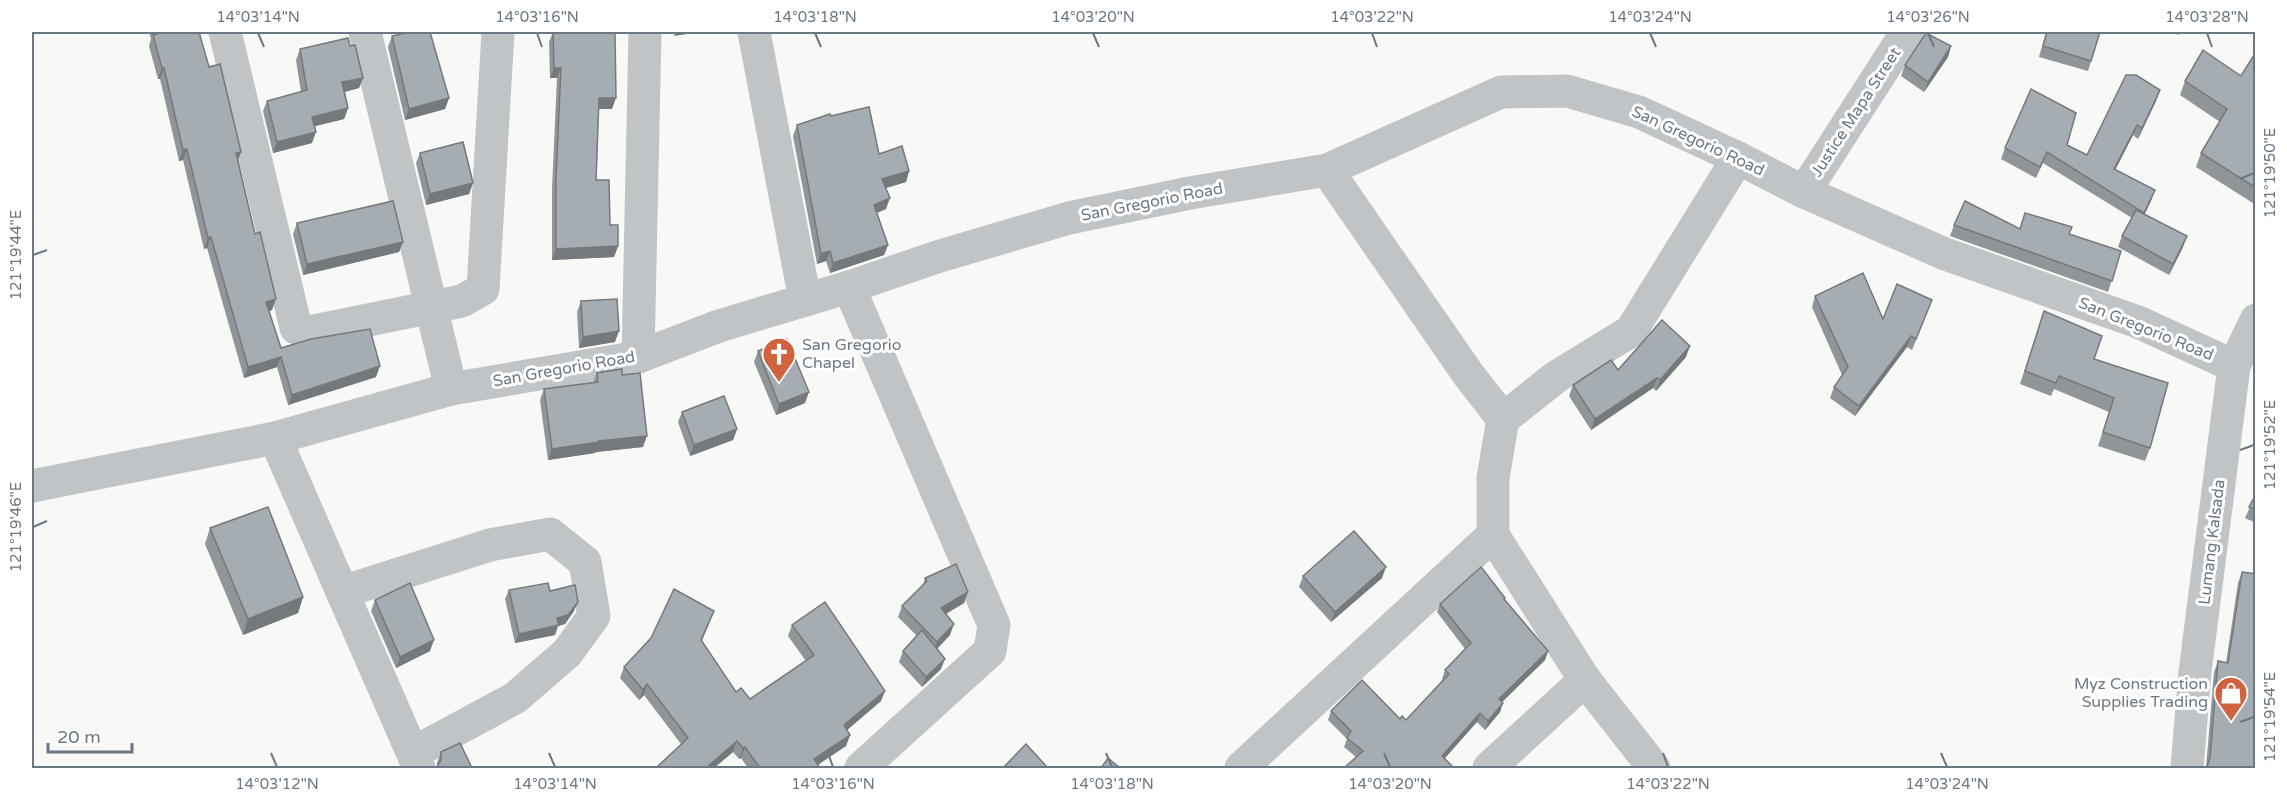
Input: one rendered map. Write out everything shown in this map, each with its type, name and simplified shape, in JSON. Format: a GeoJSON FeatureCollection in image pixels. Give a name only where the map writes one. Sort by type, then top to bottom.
{"type":"FeatureCollection","features":[{"type":"Feature","properties":{"kind":"street"},"geometry":{"type":"LineString","coordinates":[[225,32],[296,328],[309,332],[462,301],[483,289],[498,32]]}},
{"type":"Feature","properties":{"kind":"street"},"geometry":{"type":"LineString","coordinates":[[364,32],[451,389]]}},
{"type":"Feature","properties":{"kind":"street"},"geometry":{"type":"LineString","coordinates":[[638,357],[645,32]]}},
{"type":"Feature","properties":{"kind":"street"},"geometry":{"type":"LineString","coordinates":[[754,32],[805,300]]}},
{"type":"Feature","properties":{"kind":"street","name":"Justice Mapa Street"},"geometry":{"type":"LineString","coordinates":[[1804,192],[1907,32]]}},
{"type":"Feature","properties":{"kind":"street","name":"San Gregorio Road"},"geometry":{"type":"LineString","coordinates":[[32,486],[275,438],[451,389],[638,357],[719,326],[1069,218],[1327,170],[1501,92],[1567,91],[1639,112],[1804,192],[1945,254],[2138,322],[2234,366]]}},
{"type":"Feature","properties":{"kind":"street"},"geometry":{"type":"LineString","coordinates":[[1654,768],[1585,680],[1493,535],[1493,478],[1503,419],[1556,377],[1631,331],[1738,158]]}},
{"type":"Feature","properties":{"kind":"street"},"geometry":{"type":"LineString","coordinates":[[1327,170],[1468,374],[1503,419]]}},
{"type":"Feature","properties":{"kind":"street"},"geometry":{"type":"LineString","coordinates":[[849,287],[994,625],[990,651],[861,768]]}},
{"type":"Feature","properties":{"kind":"street","name":"Lumang Kalsada"},"geometry":{"type":"LineString","coordinates":[[2187,768],[2195,672],[2234,366],[2256,320]]}},
{"type":"Feature","properties":{"kind":"street"},"geometry":{"type":"LineString","coordinates":[[275,438],[342,592],[416,761],[515,698],[567,653],[594,616],[585,561],[550,534],[490,545],[342,592]]}},
{"type":"Feature","properties":{"kind":"street"},"geometry":{"type":"LineString","coordinates":[[1241,768],[1493,535]]}},
{"type":"Feature","properties":{"kind":"street"},"geometry":{"type":"LineString","coordinates":[[1489,768],[1585,680]]}},
{"type":"Feature","properties":{"kind":"building"},"geometry":{"type":"Polygon","coordinates":[[[156,32],[199,32],[209,67],[220,64],[241,152],[236,153],[255,234],[260,232],[276,299],[266,302],[281,348],[311,339],[370,329],[380,366],[292,395],[281,357],[248,367],[211,237],[208,238],[187,149],[183,150],[164,68],[162,68],[153,35],[157,34],[156,32]]]}},
{"type":"Feature","properties":{"kind":"building"},"geometry":{"type":"Polygon","coordinates":[[[410,32],[430,32],[449,98],[409,109],[392,36],[410,32]]]}},
{"type":"Feature","properties":{"kind":"building"},"geometry":{"type":"Polygon","coordinates":[[[553,32],[615,32],[616,98],[599,98],[596,180],[609,180],[610,225],[618,225],[618,246],[556,249],[556,178],[561,68],[554,68],[553,32]]]}},
{"type":"Feature","properties":{"kind":"building"},"geometry":{"type":"Polygon","coordinates":[[[2047,32],[2100,32],[2091,61],[2043,46],[2047,32]]]}},
{"type":"Feature","properties":{"kind":"building"},"geometry":{"type":"Polygon","coordinates":[[[1926,33],[1951,46],[1928,82],[1905,65],[1926,33]]]}},
{"type":"Feature","properties":{"kind":"building"},"geometry":{"type":"Polygon","coordinates":[[[348,38],[350,46],[355,45],[363,78],[342,82],[348,108],[312,117],[316,132],[277,142],[267,101],[307,90],[300,49],[348,38]]]}},
{"type":"Feature","properties":{"kind":"building"},"geometry":{"type":"Polygon","coordinates":[[[2203,50],[2241,76],[2254,55],[2256,56],[2256,188],[2201,153],[2227,109],[2185,81],[2203,50]]]}},
{"type":"Feature","properties":{"kind":"building"},"geometry":{"type":"Polygon","coordinates":[[[2126,75],[2136,75],[2160,90],[2142,128],[2137,125],[2114,169],[2155,190],[2144,213],[2047,152],[2040,167],[2005,148],[2031,89],[2076,113],[2067,145],[2087,155],[2126,75]]]}},
{"type":"Feature","properties":{"kind":"building"},"geometry":{"type":"Polygon","coordinates":[[[869,107],[879,154],[902,146],[909,171],[882,179],[890,198],[874,205],[888,245],[833,263],[830,251],[821,254],[797,125],[830,114],[831,116],[869,107]]]}},
{"type":"Feature","properties":{"kind":"building"},"geometry":{"type":"Polygon","coordinates":[[[463,142],[473,183],[430,194],[420,153],[463,142]]]}},
{"type":"Feature","properties":{"kind":"building"},"geometry":{"type":"Polygon","coordinates":[[[393,201],[403,242],[307,264],[297,223],[393,201]]]}},
{"type":"Feature","properties":{"kind":"building"},"geometry":{"type":"Polygon","coordinates":[[[1965,201],[2020,229],[2025,213],[2072,227],[2069,234],[2121,251],[2112,281],[1954,225],[1965,201]]]}},
{"type":"Feature","properties":{"kind":"building"},"geometry":{"type":"Polygon","coordinates":[[[2136,210],[2187,236],[2173,264],[2122,236],[2136,210]]]}},
{"type":"Feature","properties":{"kind":"building"},"geometry":{"type":"Polygon","coordinates":[[[1863,273],[1883,319],[1897,284],[1932,300],[1916,339],[1911,336],[1859,406],[1834,387],[1848,367],[1815,296],[1863,273]]]}},
{"type":"Feature","properties":{"kind":"building"},"geometry":{"type":"Polygon","coordinates":[[[617,299],[619,331],[583,337],[581,301],[617,299]]]}},
{"type":"Feature","properties":{"kind":"building"},"geometry":{"type":"Polygon","coordinates":[[[2044,311],[2102,336],[2094,359],[2168,383],[2150,448],[2103,432],[2114,398],[2059,376],[2056,383],[2025,371],[2044,311]]]}},
{"type":"Feature","properties":{"kind":"building"},"geometry":{"type":"Polygon","coordinates":[[[1662,320],[1690,346],[1660,380],[1657,378],[1595,419],[1573,385],[1611,360],[1618,370],[1662,320]]]}},
{"type":"Feature","properties":{"kind":"building","name":"San Gregorio Chapel"},"geometry":{"type":"Polygon","coordinates":[[[787,339],[809,392],[779,404],[758,351],[787,339]]]}},
{"type":"Feature","properties":{"kind":"building"},"geometry":{"type":"Polygon","coordinates":[[[622,369],[622,375],[640,373],[647,436],[552,449],[544,389],[598,382],[597,373],[622,369]]]}},
{"type":"Feature","properties":{"kind":"building"},"geometry":{"type":"Polygon","coordinates":[[[724,396],[737,429],[694,445],[682,412],[724,396]]]}},
{"type":"Feature","properties":{"kind":"building"},"geometry":{"type":"Polygon","coordinates":[[[2256,494],[2256,510],[2249,507],[2256,494]]]}},
{"type":"Feature","properties":{"kind":"building"},"geometry":{"type":"Polygon","coordinates":[[[268,507],[303,597],[248,619],[210,528],[268,507]]]}},
{"type":"Feature","properties":{"kind":"building"},"geometry":{"type":"Polygon","coordinates":[[[1354,531],[1386,567],[1335,612],[1303,576],[1354,531]]]}},
{"type":"Feature","properties":{"kind":"building"},"geometry":{"type":"Polygon","coordinates":[[[956,564],[968,592],[941,608],[954,624],[937,642],[902,606],[927,581],[925,578],[956,564]]]}},
{"type":"Feature","properties":{"kind":"building"},"geometry":{"type":"Polygon","coordinates":[[[1481,567],[1504,599],[1548,651],[1499,699],[1503,703],[1488,721],[1480,713],[1442,756],[1454,768],[1344,768],[1363,751],[1347,738],[1351,731],[1331,711],[1362,680],[1400,719],[1402,716],[1406,720],[1449,674],[1445,670],[1471,643],[1440,604],[1481,567]]]}},
{"type":"Feature","properties":{"kind":"building","name":"Myz Construction Supplies Trading"},"geometry":{"type":"Polygon","coordinates":[[[2242,572],[2256,574],[2256,763],[2254,768],[2205,768],[2210,758],[2218,661],[2228,663],[2242,572]]]}},
{"type":"Feature","properties":{"kind":"building"},"geometry":{"type":"Polygon","coordinates":[[[410,583],[434,640],[400,657],[375,600],[410,583]]]}},
{"type":"Feature","properties":{"kind":"building"},"geometry":{"type":"Polygon","coordinates":[[[548,583],[550,591],[575,585],[578,602],[568,615],[557,618],[559,625],[519,634],[509,590],[548,583]]]}},
{"type":"Feature","properties":{"kind":"building"},"geometry":{"type":"Polygon","coordinates":[[[674,589],[714,611],[701,640],[736,692],[741,688],[750,699],[814,655],[792,625],[825,602],[885,691],[844,725],[850,735],[814,759],[820,768],[760,768],[745,747],[743,748],[737,741],[706,768],[660,768],[658,766],[688,738],[647,684],[643,690],[624,667],[651,638],[674,589]]]}},
{"type":"Feature","properties":{"kind":"building"},"geometry":{"type":"Polygon","coordinates":[[[922,630],[945,659],[926,677],[903,651],[922,630]]]}},
{"type":"Feature","properties":{"kind":"building"},"geometry":{"type":"Polygon","coordinates":[[[460,743],[472,768],[436,768],[441,760],[441,752],[460,743]]]}},
{"type":"Feature","properties":{"kind":"building"},"geometry":{"type":"Polygon","coordinates":[[[1026,744],[1048,768],[1003,768],[1026,744]]]}},
{"type":"Feature","properties":{"kind":"building"},"geometry":{"type":"Polygon","coordinates":[[[1108,758],[1120,768],[1101,768],[1108,758]]]}},
{"type":"Feature","properties":{"kind":"place","name":"San Gregorio Chapel"},"geometry":{"type":"Point","coordinates":[779,383]}},
{"type":"Feature","properties":{"kind":"place","name":"Myz Construction Supplies Trading"},"geometry":{"type":"Point","coordinates":[2231,722]}}]}
